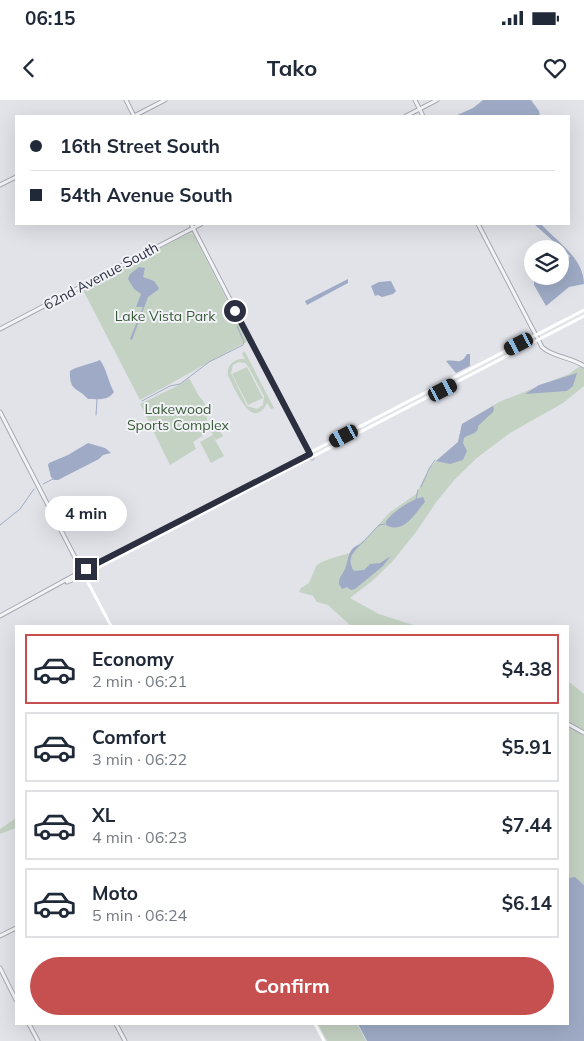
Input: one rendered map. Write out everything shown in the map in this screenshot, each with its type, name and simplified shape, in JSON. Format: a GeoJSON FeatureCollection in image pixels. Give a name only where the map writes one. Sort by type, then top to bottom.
{"type":"FeatureCollection","features":[{"type":"Feature","properties":{"kind":"main road"},"geometry":{"type":"LineString","coordinates":[[83,573],[584,310]]}},
{"type":"Feature","properties":{"kind":"main road"},"geometry":{"type":"LineString","coordinates":[[83,573],[312,458],[584,316]]}},
{"type":"Feature","properties":{"kind":"main road"},"geometry":{"type":"LineString","coordinates":[[83,573],[110,625]]}},
{"type":"Feature","properties":{"kind":"main road"},"geometry":{"type":"LineString","coordinates":[[316,1025],[324,1041]]}},
{"type":"Feature","properties":{"kind":"street"},"geometry":{"type":"LineString","coordinates":[[126,100],[134,115]]}},
{"type":"Feature","properties":{"kind":"street"},"geometry":{"type":"LineString","coordinates":[[136,115],[164,100]]}},
{"type":"Feature","properties":{"kind":"street"},"geometry":{"type":"LineString","coordinates":[[415,100],[423,115]]}},
{"type":"Feature","properties":{"kind":"street"},"geometry":{"type":"LineString","coordinates":[[408,115],[437,100]]}},
{"type":"Feature","properties":{"kind":"street"},"geometry":{"type":"LineString","coordinates":[[0,186],[15,178]]}},
{"type":"Feature","properties":{"kind":"street"},"geometry":{"type":"LineString","coordinates":[[191,225],[312,458]]}},
{"type":"Feature","properties":{"kind":"street","name":"62nd Avenue South"},"geometry":{"type":"LineString","coordinates":[[0,329],[199,225]]}},
{"type":"Feature","properties":{"kind":"street"},"geometry":{"type":"LineString","coordinates":[[479,225],[538,341],[550,353],[569,358],[584,366]]}},
{"type":"Feature","properties":{"kind":"street"},"geometry":{"type":"LineString","coordinates":[[0,412],[83,573],[0,616]]}},
{"type":"Feature","properties":{"kind":"street"},"geometry":{"type":"LineString","coordinates":[[569,725],[584,733]]}},
{"type":"Feature","properties":{"kind":"street"},"geometry":{"type":"LineString","coordinates":[[0,936],[15,928]]}},
{"type":"Feature","properties":{"kind":"street"},"geometry":{"type":"LineString","coordinates":[[0,968],[15,998]]}},
{"type":"Feature","properties":{"kind":"street"},"geometry":{"type":"LineString","coordinates":[[30,1025],[38,1041]]}},
{"type":"Feature","properties":{"kind":"street"},"geometry":{"type":"LineString","coordinates":[[117,1025],[125,1041]]}},
{"type":"Feature","properties":{"kind":"green space"},"geometry":{"type":"Polygon","coordinates":[[[192,230],[252,345],[247,343],[249,340],[193,234],[190,232],[172,241],[192,230]]]}},
{"type":"Feature","properties":{"kind":"green space","name":"Lake Vista Park"},"geometry":{"type":"Polygon","coordinates":[[[190,233],[194,236],[248,341],[140,400],[83,288],[190,233]]]}},
{"type":"Feature","properties":{"kind":"green space"},"geometry":{"type":"Polygon","coordinates":[[[245,352],[274,408],[271,409],[267,403],[261,411],[256,413],[250,411],[239,398],[228,376],[228,369],[234,361],[245,359],[242,353],[245,352]],[[239,362],[233,365],[231,373],[247,406],[257,409],[263,405],[264,396],[245,363],[239,362]]]}},
{"type":"Feature","properties":{"kind":"green space"},"geometry":{"type":"Polygon","coordinates":[[[580,366],[584,369],[584,386],[563,403],[510,433],[478,457],[455,479],[392,562],[350,598],[379,614],[413,625],[350,625],[328,605],[317,602],[313,596],[299,592],[301,588],[309,583],[316,566],[329,559],[350,553],[353,548],[366,539],[389,513],[416,494],[429,469],[458,442],[462,424],[499,402],[569,374],[580,366]]]}},
{"type":"Feature","properties":{"kind":"green space"},"geometry":{"type":"Polygon","coordinates":[[[247,367],[263,398],[248,405],[232,374],[247,367]]]}},
{"type":"Feature","properties":{"kind":"green space","name":"Lakewood Sports Complex"},"geometry":{"type":"Polygon","coordinates":[[[189,378],[204,402],[207,412],[207,428],[202,436],[193,442],[196,449],[170,465],[140,404],[181,384],[189,378]]]}},
{"type":"Feature","properties":{"kind":"green space"},"geometry":{"type":"Polygon","coordinates":[[[215,423],[223,436],[216,440],[213,436],[224,456],[211,463],[200,442],[213,435],[208,426],[215,423]]]}},
{"type":"Feature","properties":{"kind":"green space"},"geometry":{"type":"Polygon","coordinates":[[[569,682],[584,694],[584,731],[569,722],[569,682]]]}},
{"type":"Feature","properties":{"kind":"green space"},"geometry":{"type":"Polygon","coordinates":[[[569,727],[584,736],[584,885],[575,877],[569,878],[569,727]]]}},
{"type":"Feature","properties":{"kind":"green space"},"geometry":{"type":"Polygon","coordinates":[[[15,819],[15,828],[0,834],[0,829],[15,819]]]}},
{"type":"Feature","properties":{"kind":"green space"},"geometry":{"type":"Polygon","coordinates":[[[319,1025],[358,1025],[366,1041],[327,1041],[319,1025]]]}},
{"type":"Feature","properties":{"kind":"water"},"geometry":{"type":"Polygon","coordinates":[[[483,100],[531,100],[540,115],[457,115],[473,108],[483,100]]]}},
{"type":"Feature","properties":{"kind":"water"},"geometry":{"type":"Polygon","coordinates":[[[535,225],[542,225],[557,240],[552,240],[535,225]]]}},
{"type":"Feature","properties":{"kind":"water"},"geometry":{"type":"Polygon","coordinates":[[[569,252],[579,266],[584,284],[569,287],[546,306],[534,285],[569,285],[569,252]]]}},
{"type":"Feature","properties":{"kind":"water"},"geometry":{"type":"Polygon","coordinates":[[[139,267],[145,268],[143,277],[154,281],[159,288],[148,297],[132,340],[130,339],[143,307],[136,307],[141,294],[134,289],[128,279],[130,274],[139,267]]]}},
{"type":"Feature","properties":{"kind":"water"},"geometry":{"type":"Polygon","coordinates":[[[348,279],[348,283],[307,305],[305,301],[348,279]]]}},
{"type":"Feature","properties":{"kind":"water"},"geometry":{"type":"Polygon","coordinates":[[[391,281],[396,291],[393,294],[382,297],[375,296],[371,286],[379,282],[391,281]]]}},
{"type":"Feature","properties":{"kind":"water"},"geometry":{"type":"Polygon","coordinates":[[[467,354],[470,354],[470,366],[456,373],[446,361],[460,361],[467,354]]]}},
{"type":"Feature","properties":{"kind":"water"},"geometry":{"type":"Polygon","coordinates":[[[100,360],[114,392],[106,398],[88,399],[71,383],[70,371],[100,360]]]}},
{"type":"Feature","properties":{"kind":"water"},"geometry":{"type":"Polygon","coordinates":[[[577,373],[573,386],[567,391],[525,394],[539,385],[577,373]]]}},
{"type":"Feature","properties":{"kind":"water"},"geometry":{"type":"Polygon","coordinates":[[[493,406],[493,412],[478,426],[477,431],[464,438],[463,443],[467,451],[463,460],[450,464],[436,461],[458,442],[462,424],[493,406]]]}},
{"type":"Feature","properties":{"kind":"water"},"geometry":{"type":"Polygon","coordinates":[[[88,443],[105,448],[111,453],[103,455],[99,459],[58,480],[54,480],[51,477],[49,463],[68,455],[88,443]]]}},
{"type":"Feature","properties":{"kind":"water"},"geometry":{"type":"Polygon","coordinates":[[[423,497],[425,502],[404,525],[392,527],[386,525],[389,517],[398,510],[413,500],[423,497]]]}},
{"type":"Feature","properties":{"kind":"water"},"geometry":{"type":"Polygon","coordinates":[[[361,544],[351,559],[354,571],[364,570],[370,564],[380,563],[391,556],[383,566],[355,589],[351,590],[347,587],[342,589],[339,584],[349,554],[353,548],[361,544]]]}},
{"type":"Feature","properties":{"kind":"water"},"geometry":{"type":"Polygon","coordinates":[[[575,877],[584,885],[584,1041],[367,1041],[359,1025],[569,1025],[569,878],[575,877]]]}},
{"type":"Feature","properties":{"kind":"waterway"},"geometry":{"type":"LineString","coordinates":[[142,401],[170,386],[180,384],[209,362],[243,345],[244,342],[237,326]]}},
{"type":"Feature","properties":{"kind":"waterway"},"geometry":{"type":"LineString","coordinates":[[96,415],[97,399]]}},
{"type":"Feature","properties":{"kind":"waterway"},"geometry":{"type":"LineString","coordinates":[[421,487],[435,460]]}},
{"type":"Feature","properties":{"kind":"waterway"},"geometry":{"type":"LineString","coordinates":[[43,484],[53,479]]}},
{"type":"Feature","properties":{"kind":"waterway"},"geometry":{"type":"LineString","coordinates":[[0,525],[20,509],[34,489]]}},
{"type":"Feature","properties":{"kind":"waterway"},"geometry":{"type":"LineString","coordinates":[[416,499],[418,490]]}},
{"type":"Feature","properties":{"kind":"waterway"},"geometry":{"type":"LineString","coordinates":[[361,544],[379,525],[385,524]]}},
{"type":"Feature","properties":{"kind":"route"},"geometry":{"type":"LineString","coordinates":[[86,569],[310,454],[235,311]]}}]}
